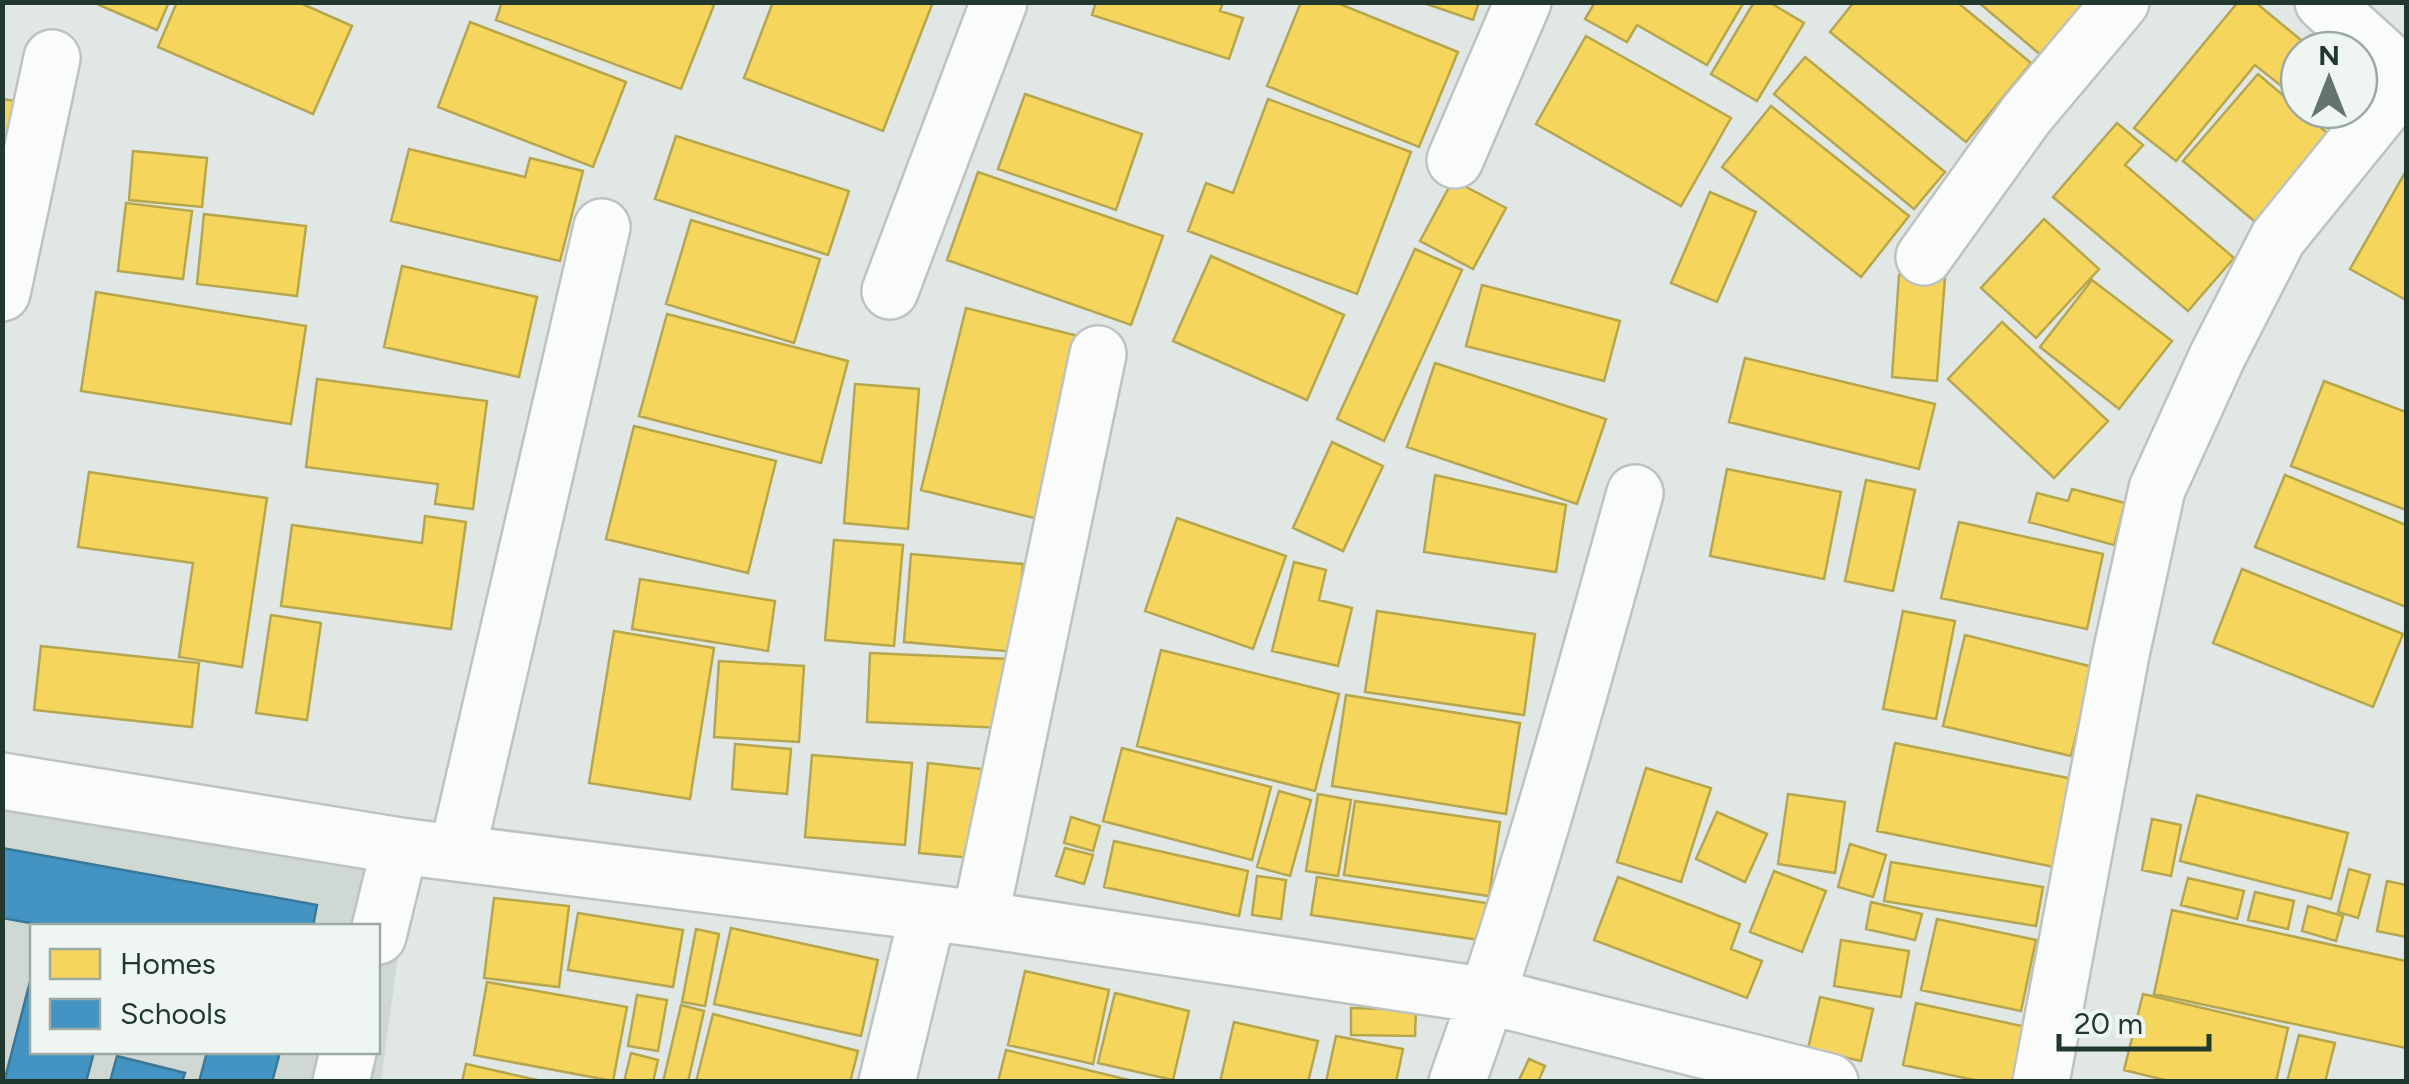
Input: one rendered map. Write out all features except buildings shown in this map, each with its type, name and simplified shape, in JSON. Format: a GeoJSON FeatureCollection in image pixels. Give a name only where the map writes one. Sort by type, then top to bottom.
{"type":"FeatureCollection","features":[{"type":"Feature","properties":{"kind":"street"},"geometry":{"type":"LineString","coordinates":[[890,291],[999,2]]}},
{"type":"Feature","properties":{"kind":"street"},"geometry":{"type":"LineString","coordinates":[[1455,160],[1522,2]]}},
{"type":"Feature","properties":{"kind":"street"},"geometry":{"type":"LineString","coordinates":[[1924,257],[2026,115],[2121,2]]}},
{"type":"Feature","properties":{"kind":"street"},"geometry":{"type":"LineString","coordinates":[[2041,1082],[2118,673],[2158,488],[2217,357],[2278,238],[2406,78],[2324,2]]}},
{"type":"Feature","properties":{"kind":"street"},"geometry":{"type":"LineString","coordinates":[[2,292],[52,58]]}},
{"type":"Feature","properties":{"kind":"street"},"geometry":{"type":"LineString","coordinates":[[457,853],[602,226]]}},
{"type":"Feature","properties":{"kind":"street"},"geometry":{"type":"LineString","coordinates":[[886,1082],[954,916],[1098,354]]}},
{"type":"Feature","properties":{"kind":"street"},"geometry":{"type":"LineString","coordinates":[[1458,1082],[1554,785],[1635,493]]}},
{"type":"Feature","properties":{"kind":"street"},"geometry":{"type":"LineString","coordinates":[[2,782],[400,846],[954,916],[1488,996],[1830,1082]]}},
{"type":"Feature","properties":{"kind":"street"},"geometry":{"type":"LineString","coordinates":[[380,928],[400,846]]}},
{"type":"Feature","properties":{"kind":"street"},"geometry":{"type":"LineString","coordinates":[[340,1082],[347,1054]]}},
{"type":"Feature","properties":{"kind":"shaded area"},"geometry":{"type":"Polygon","coordinates":[[[2,756],[415,830],[381,1081],[3,1081],[2,756]]]}}]}
